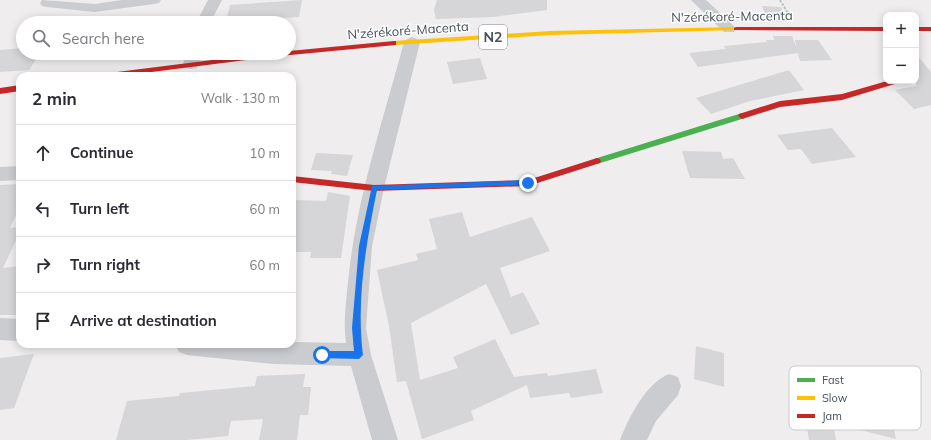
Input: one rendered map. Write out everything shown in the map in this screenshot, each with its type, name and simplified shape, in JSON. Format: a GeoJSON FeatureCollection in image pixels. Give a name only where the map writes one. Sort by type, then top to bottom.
{"type":"FeatureCollection","features":[{"type":"Feature","properties":{"kind":"main road","name":"N'zérékoré-Macenta"},"geometry":{"type":"LineString","coordinates":[[296,50],[551,33],[729,29],[883,29]]}},
{"type":"Feature","properties":{"kind":"main road"},"geometry":{"type":"LineString","coordinates":[[919,29],[931,29]]}},
{"type":"Feature","properties":{"kind":"main road","name":"N'zérékoré-Macenta"},"geometry":{"type":"LineString","coordinates":[[121,72],[183,60]]}},
{"type":"Feature","properties":{"kind":"main road"},"geometry":{"type":"LineString","coordinates":[[296,179],[374,188],[528,183],[780,104],[842,96],[884,84]]}},
{"type":"Feature","properties":{"kind":"main road"},"geometry":{"type":"LineString","coordinates":[[0,90],[16,88]]}},
{"type":"Feature","properties":{"kind":"street"},"geometry":{"type":"LineString","coordinates":[[47,3],[95,8],[154,0]]}},
{"type":"Feature","properties":{"kind":"street"},"geometry":{"type":"LineString","coordinates":[[207,16],[215,0]]}},
{"type":"Feature","properties":{"kind":"street"},"geometry":{"type":"LineString","coordinates":[[698,0],[729,29]]}},
{"type":"Feature","properties":{"kind":"street"},"geometry":{"type":"LineString","coordinates":[[385,440],[359,355],[355,328],[362,246],[374,188],[412,42]]}},
{"type":"Feature","properties":{"kind":"street"},"geometry":{"type":"LineString","coordinates":[[0,174],[16,173]]}},
{"type":"Feature","properties":{"kind":"street"},"geometry":{"type":"LineString","coordinates":[[0,329],[16,330]]}},
{"type":"Feature","properties":{"kind":"street"},"geometry":{"type":"LineString","coordinates":[[226,348],[274,353],[359,355]]}},
{"type":"Feature","properties":{"kind":"street"},"geometry":{"type":"LineString","coordinates":[[633,440],[647,412],[669,386]]}},
{"type":"Feature","properties":{"kind":"building"},"geometry":{"type":"Polygon","coordinates":[[[302,0],[299,17],[227,16],[230,5],[302,0]]]}},
{"type":"Feature","properties":{"kind":"building"},"geometry":{"type":"Polygon","coordinates":[[[437,0],[547,0],[547,10],[493,17],[436,19],[434,10],[437,0]]]}},
{"type":"Feature","properties":{"kind":"building"},"geometry":{"type":"Polygon","coordinates":[[[762,6],[781,7],[787,22],[768,22],[762,6]]]}},
{"type":"Feature","properties":{"kind":"building"},"geometry":{"type":"Polygon","coordinates":[[[773,36],[792,36],[797,48],[795,40],[818,40],[832,60],[800,61],[798,53],[698,67],[689,53],[726,49],[724,46],[767,42],[766,40],[774,40],[773,36]]]}},
{"type":"Feature","properties":{"kind":"building"},"geometry":{"type":"Polygon","coordinates":[[[16,49],[16,60],[35,60],[29,70],[0,72],[0,50],[16,49]]]}},
{"type":"Feature","properties":{"kind":"building"},"geometry":{"type":"Polygon","coordinates":[[[480,58],[487,79],[453,84],[447,62],[480,58]]]}},
{"type":"Feature","properties":{"kind":"building"},"geometry":{"type":"Polygon","coordinates":[[[919,58],[931,72],[931,105],[914,109],[895,90],[916,86],[916,84],[919,84],[919,58]]]}},
{"type":"Feature","properties":{"kind":"building"},"geometry":{"type":"Polygon","coordinates":[[[789,70],[804,90],[750,101],[711,114],[696,98],[789,70]]]}},
{"type":"Feature","properties":{"kind":"building"},"geometry":{"type":"Polygon","coordinates":[[[832,128],[856,157],[812,164],[801,149],[788,150],[777,135],[832,128]]]}},
{"type":"Feature","properties":{"kind":"building"},"geometry":{"type":"Polygon","coordinates":[[[682,151],[721,152],[723,159],[733,158],[745,179],[690,178],[682,151]]]}},
{"type":"Feature","properties":{"kind":"building"},"geometry":{"type":"Polygon","coordinates":[[[316,153],[353,155],[347,176],[331,174],[332,171],[311,170],[316,153]]]}},
{"type":"Feature","properties":{"kind":"building"},"geometry":{"type":"Polygon","coordinates":[[[16,184],[16,215],[10,228],[16,227],[16,240],[3,268],[16,266],[16,315],[0,315],[0,185],[16,184]]]}},
{"type":"Feature","properties":{"kind":"building"},"geometry":{"type":"Polygon","coordinates":[[[328,192],[350,196],[341,258],[310,258],[311,252],[296,252],[296,200],[326,201],[328,192]]]}},
{"type":"Feature","properties":{"kind":"building"},"geometry":{"type":"Polygon","coordinates":[[[462,212],[470,237],[532,217],[550,251],[500,268],[511,297],[523,292],[540,324],[511,335],[486,284],[411,323],[420,380],[458,368],[453,357],[495,339],[514,377],[547,373],[548,376],[596,369],[603,393],[571,398],[569,393],[530,398],[527,385],[471,411],[474,420],[422,439],[406,381],[397,382],[389,326],[377,270],[418,260],[416,254],[437,249],[429,219],[462,212]]]}},
{"type":"Feature","properties":{"kind":"building"},"geometry":{"type":"Polygon","coordinates":[[[696,346],[724,353],[724,387],[694,379],[696,346]]]}},
{"type":"Feature","properties":{"kind":"building"},"geometry":{"type":"Polygon","coordinates":[[[34,354],[14,408],[0,410],[0,358],[34,354]]]}},
{"type":"Feature","properties":{"kind":"building"},"geometry":{"type":"Polygon","coordinates":[[[305,374],[303,387],[311,387],[308,415],[300,415],[297,440],[259,440],[263,419],[231,421],[228,436],[187,440],[116,440],[127,401],[179,396],[180,393],[255,386],[257,376],[305,374]]]}},
{"type":"Feature","properties":{"kind":"building"},"geometry":{"type":"Polygon","coordinates":[[[807,430],[834,430],[836,440],[809,440],[807,430]]]}},
{"type":"Feature","properties":{"kind":"building"},"geometry":{"type":"Polygon","coordinates":[[[861,430],[894,430],[896,439],[861,430]]]}},
{"type":"Feature","properties":{"kind":"traffic: fast"},"geometry":{"type":"LineString","coordinates":[[597,161],[742,116]]}},
{"type":"Feature","properties":{"kind":"traffic: slow"},"geometry":{"type":"LineString","coordinates":[[394,43],[550,33],[736,29]]}},
{"type":"Feature","properties":{"kind":"traffic: jam"},"geometry":{"type":"LineString","coordinates":[[736,29],[883,29]]}},
{"type":"Feature","properties":{"kind":"traffic: jam"},"geometry":{"type":"LineString","coordinates":[[919,29],[931,29]]}},
{"type":"Feature","properties":{"kind":"traffic: jam"},"geometry":{"type":"LineString","coordinates":[[296,52],[394,43]]}},
{"type":"Feature","properties":{"kind":"traffic: jam"},"geometry":{"type":"LineString","coordinates":[[133,72],[229,60]]}},
{"type":"Feature","properties":{"kind":"traffic: jam"},"geometry":{"type":"LineString","coordinates":[[742,116],[780,104],[842,97],[885,84]]}},
{"type":"Feature","properties":{"kind":"traffic: jam"},"geometry":{"type":"LineString","coordinates":[[0,91],[16,89]]}},
{"type":"Feature","properties":{"kind":"traffic: jam"},"geometry":{"type":"LineString","coordinates":[[296,179],[374,188],[528,183],[597,161]]}},
{"type":"Feature","properties":{"kind":"route"},"geometry":{"type":"LineString","coordinates":[[322,355],[359,355],[355,328],[362,246],[374,188],[528,183]]}}]}
